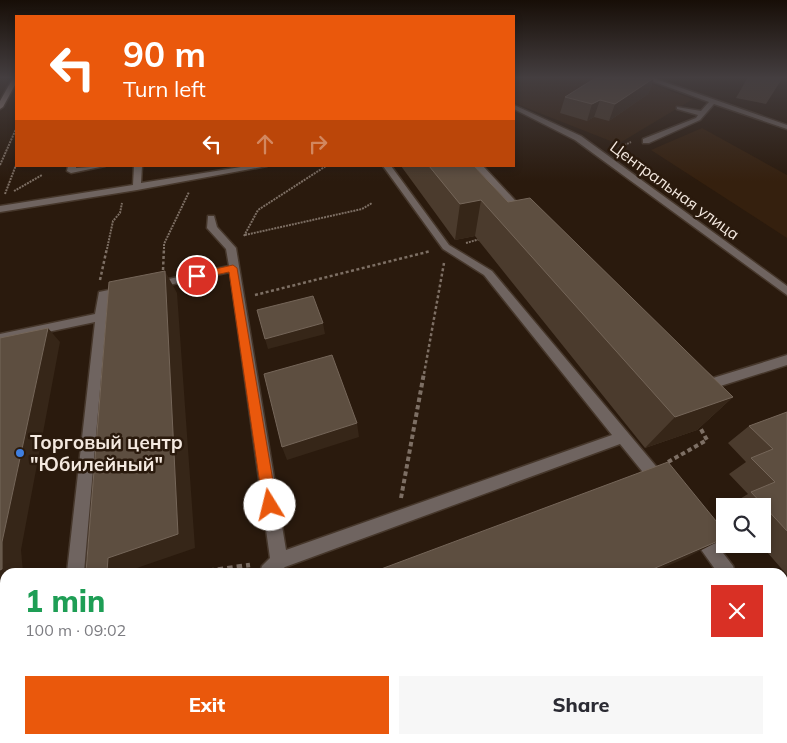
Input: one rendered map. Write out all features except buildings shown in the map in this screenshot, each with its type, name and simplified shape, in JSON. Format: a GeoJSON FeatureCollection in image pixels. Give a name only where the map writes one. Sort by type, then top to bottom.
{"type":"FeatureCollection","features":[{"type":"Feature","properties":{"kind":"street","name":"Центральная улица"},"geometry":{"type":"LineString","coordinates":[[522,112],[578,138],[787,291]]}},
{"type":"Feature","properties":{"kind":"street"},"geometry":{"type":"LineString","coordinates":[[694,112],[703,114]]}},
{"type":"Feature","properties":{"kind":"street"},"geometry":{"type":"LineString","coordinates":[[743,112],[787,127]]}},
{"type":"Feature","properties":{"kind":"street"},"geometry":{"type":"LineString","coordinates":[[646,141],[698,119],[703,114]]}},
{"type":"Feature","properties":{"kind":"street"},"geometry":{"type":"LineString","coordinates":[[72,167],[71,171],[95,167]]}},
{"type":"Feature","properties":{"kind":"street"},"geometry":{"type":"LineString","coordinates":[[137,188],[138,167]]}},
{"type":"Feature","properties":{"kind":"street"},"geometry":{"type":"LineString","coordinates":[[0,209],[257,167]]}},
{"type":"Feature","properties":{"kind":"street"},"geometry":{"type":"LineString","coordinates":[[388,167],[446,247],[488,273],[670,495]]}},
{"type":"Feature","properties":{"kind":"street"},"geometry":{"type":"LineString","coordinates":[[479,167],[525,216],[533,220]]}},
{"type":"Feature","properties":{"kind":"street"},"geometry":{"type":"LineString","coordinates":[[211,218],[212,228],[216,234],[231,248],[273,567],[397,518],[624,437]]}},
{"type":"Feature","properties":{"kind":"street"},"geometry":{"type":"LineString","coordinates":[[75,568],[103,296],[233,268]]}},
{"type":"Feature","properties":{"kind":"street"},"geometry":{"type":"LineString","coordinates":[[0,338],[101,317]]}},
{"type":"Feature","properties":{"kind":"street"},"geometry":{"type":"LineString","coordinates":[[697,370],[711,384],[787,360]]}},
{"type":"Feature","properties":{"kind":"street"},"geometry":{"type":"LineString","coordinates":[[687,518],[723,568]]}},
{"type":"Feature","properties":{"kind":"path"},"geometry":{"type":"LineString","coordinates":[[0,165],[15,131]]}},
{"type":"Feature","properties":{"kind":"path"},"geometry":{"type":"LineString","coordinates":[[5,196],[15,167]]}},
{"type":"Feature","properties":{"kind":"path"},"geometry":{"type":"LineString","coordinates":[[231,248],[244,235],[258,210],[324,167]]}},
{"type":"Feature","properties":{"kind":"path"},"geometry":{"type":"LineString","coordinates":[[0,198],[42,175]]}},
{"type":"Feature","properties":{"kind":"path"},"geometry":{"type":"LineString","coordinates":[[162,283],[164,244],[196,178]]}},
{"type":"Feature","properties":{"kind":"path"},"geometry":{"type":"LineString","coordinates":[[103,296],[100,289],[100,275],[113,221],[120,213],[125,195],[137,188]]}},
{"type":"Feature","properties":{"kind":"path"},"geometry":{"type":"LineString","coordinates":[[244,235],[362,209],[372,203]]}},
{"type":"Feature","properties":{"kind":"path"},"geometry":{"type":"LineString","coordinates":[[238,300],[484,238]]}},
{"type":"Feature","properties":{"kind":"path"},"geometry":{"type":"LineString","coordinates":[[397,518],[446,247]]}},
{"type":"Feature","properties":{"kind":"path"},"geometry":{"type":"LineString","coordinates":[[652,472],[707,440],[694,419]]}},
{"type":"Feature","properties":{"kind":"path"},"geometry":{"type":"LineString","coordinates":[[258,568],[273,567]]}},
{"type":"Feature","properties":{"kind":"shaded area"},"geometry":{"type":"Polygon","coordinates":[[[536,112],[672,112],[618,144],[536,112]]]}},
{"type":"Feature","properties":{"kind":"shaded area"},"geometry":{"type":"Polygon","coordinates":[[[702,128],[787,175],[787,238],[651,150],[702,128]]]}},
{"type":"Feature","properties":{"kind":"place","name":"Торговый центр \"Юбилейный\""},"geometry":{"type":"Point","coordinates":[20,453]}},
{"type":"Feature","properties":{"kind":"route"},"geometry":{"type":"LineString","coordinates":[[197,276],[233,268],[270,505]]}}]}
